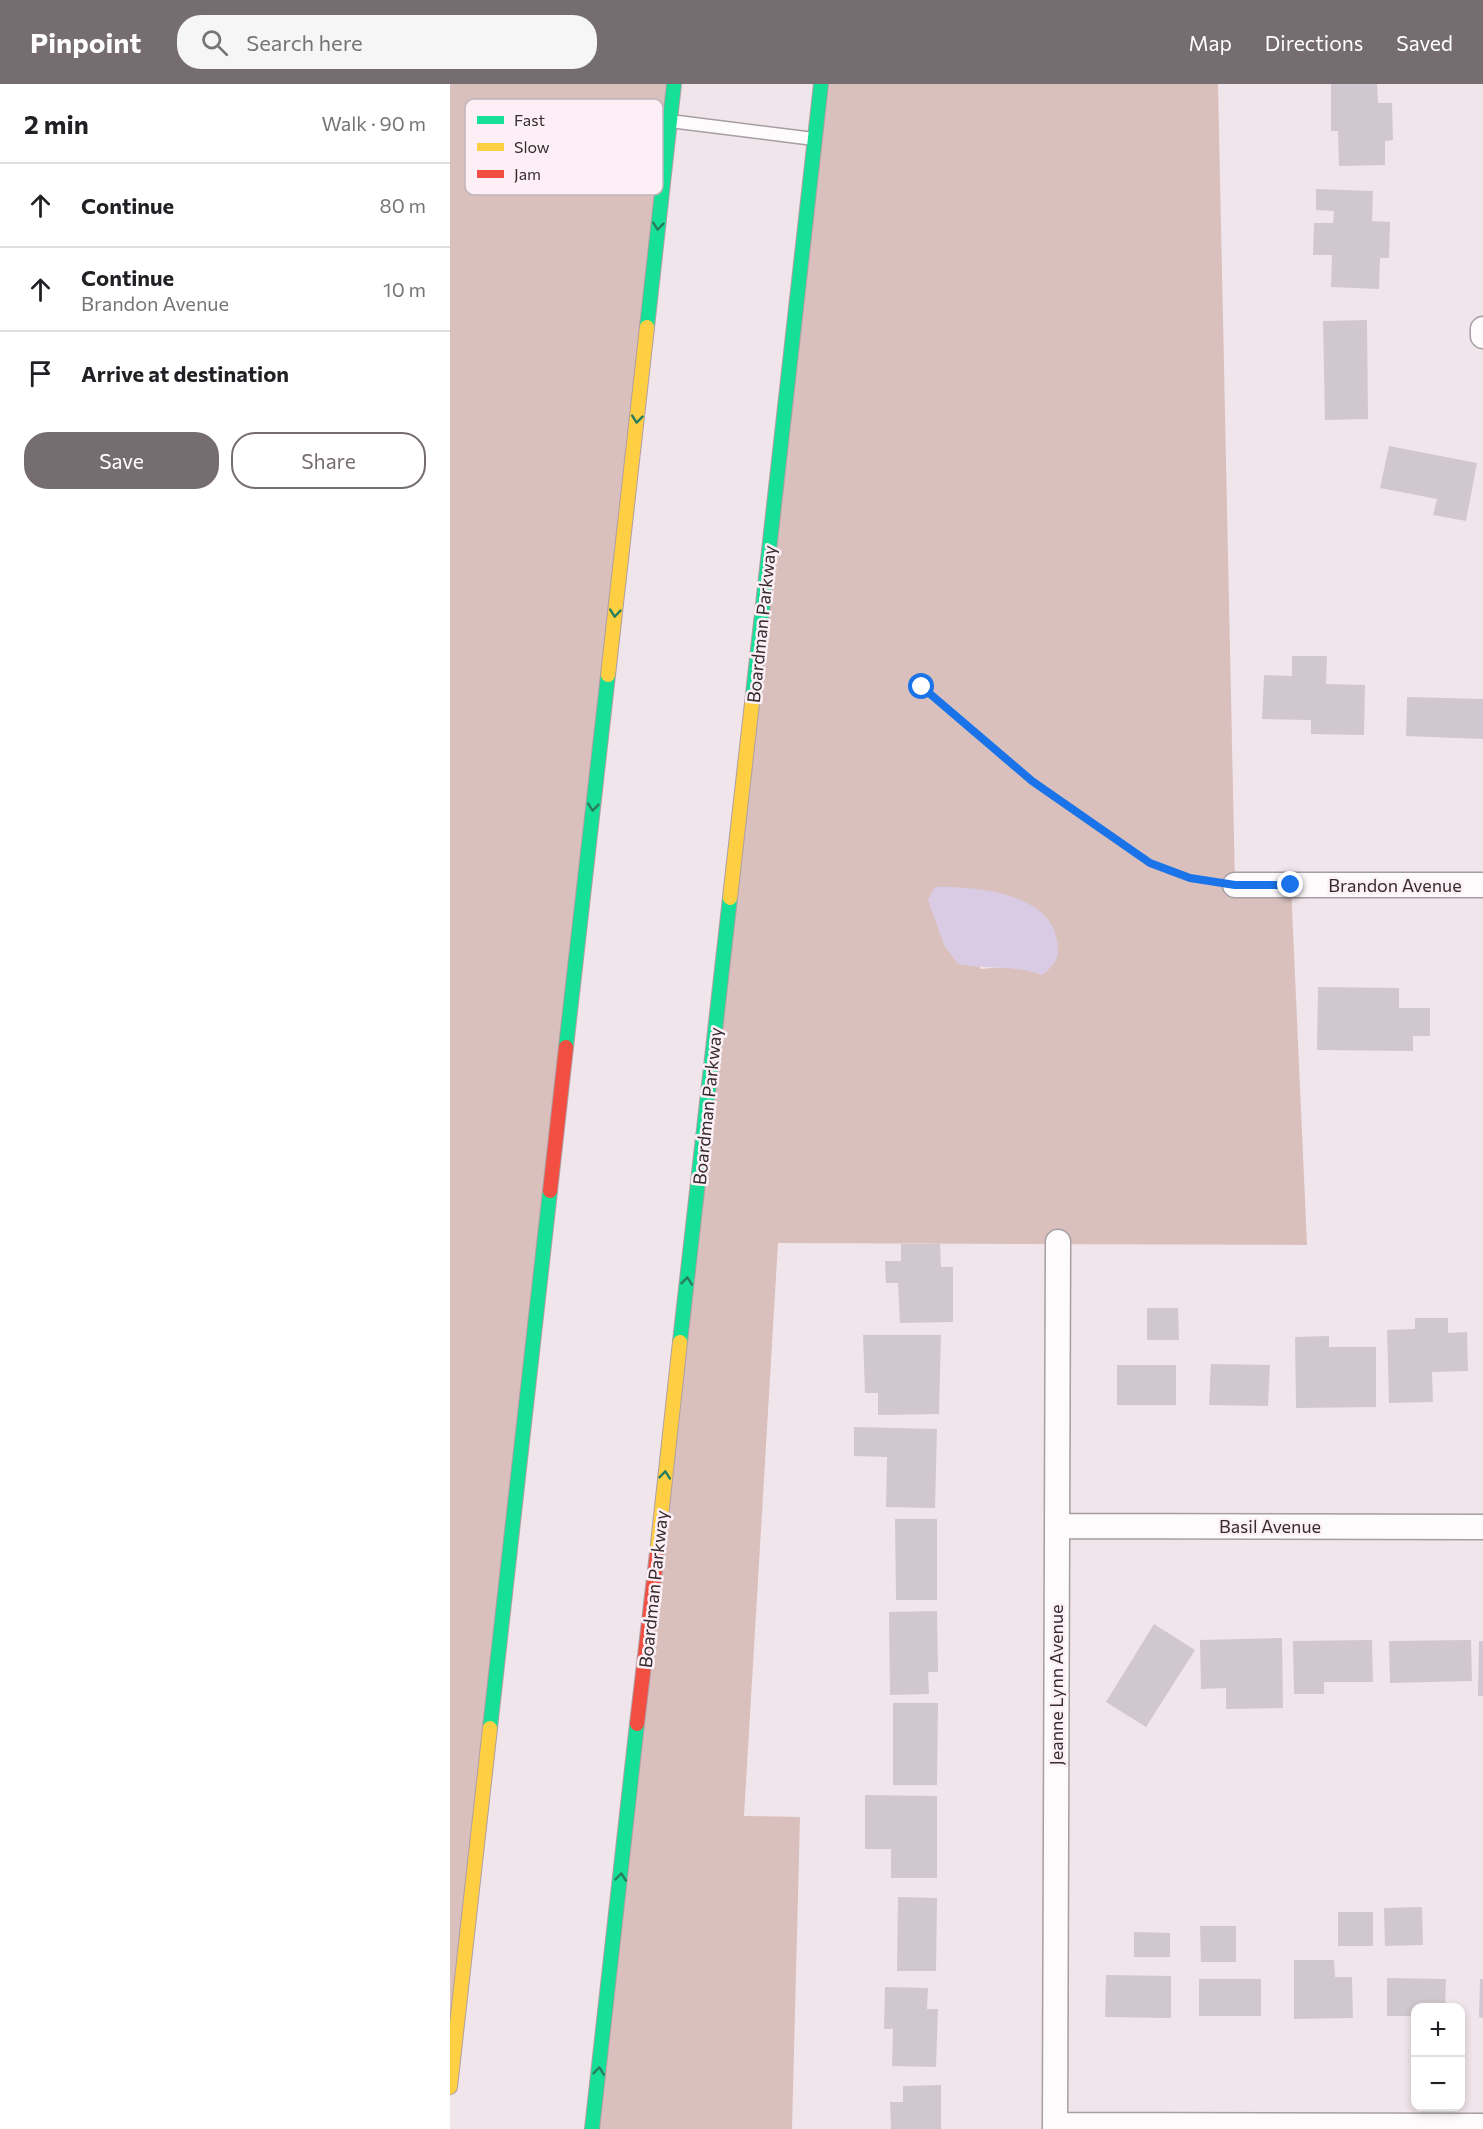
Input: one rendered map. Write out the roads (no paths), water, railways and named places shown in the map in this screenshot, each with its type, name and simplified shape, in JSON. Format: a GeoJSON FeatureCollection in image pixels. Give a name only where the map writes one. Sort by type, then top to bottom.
{"type":"FeatureCollection","features":[{"type":"Feature","properties":{"kind":"highway"},"geometry":{"type":"LineString","coordinates":[[663,184],[674,84]]}},
{"type":"Feature","properties":{"kind":"highway","name":"Boardman Parkway"},"geometry":{"type":"LineString","coordinates":[[592,2129],[821,84]]}},
{"type":"Feature","properties":{"kind":"highway"},"geometry":{"type":"LineString","coordinates":[[450,2087],[662,195]]}},
{"type":"Feature","properties":{"kind":"street"},"geometry":{"type":"LineString","coordinates":[[1483,328],[1483,336]]}},
{"type":"Feature","properties":{"kind":"street","name":"Brandon Avenue"},"geometry":{"type":"LineString","coordinates":[[1235,885],[1483,885]]}},
{"type":"Feature","properties":{"kind":"street","name":"Jeanne Lynn Avenue"},"geometry":{"type":"LineString","coordinates":[[1055,2127],[1058,1242]]}},
{"type":"Feature","properties":{"kind":"street","name":"Basil Avenue"},"geometry":{"type":"LineString","coordinates":[[1057,1526],[1483,1527]]}},
{"type":"Feature","properties":{"kind":"street"},"geometry":{"type":"LineString","coordinates":[[1055,2127],[1483,2126]]}},
{"type":"Feature","properties":{"kind":"lane"},"geometry":{"type":"LineString","coordinates":[[670,121],[815,139]]}}]}
